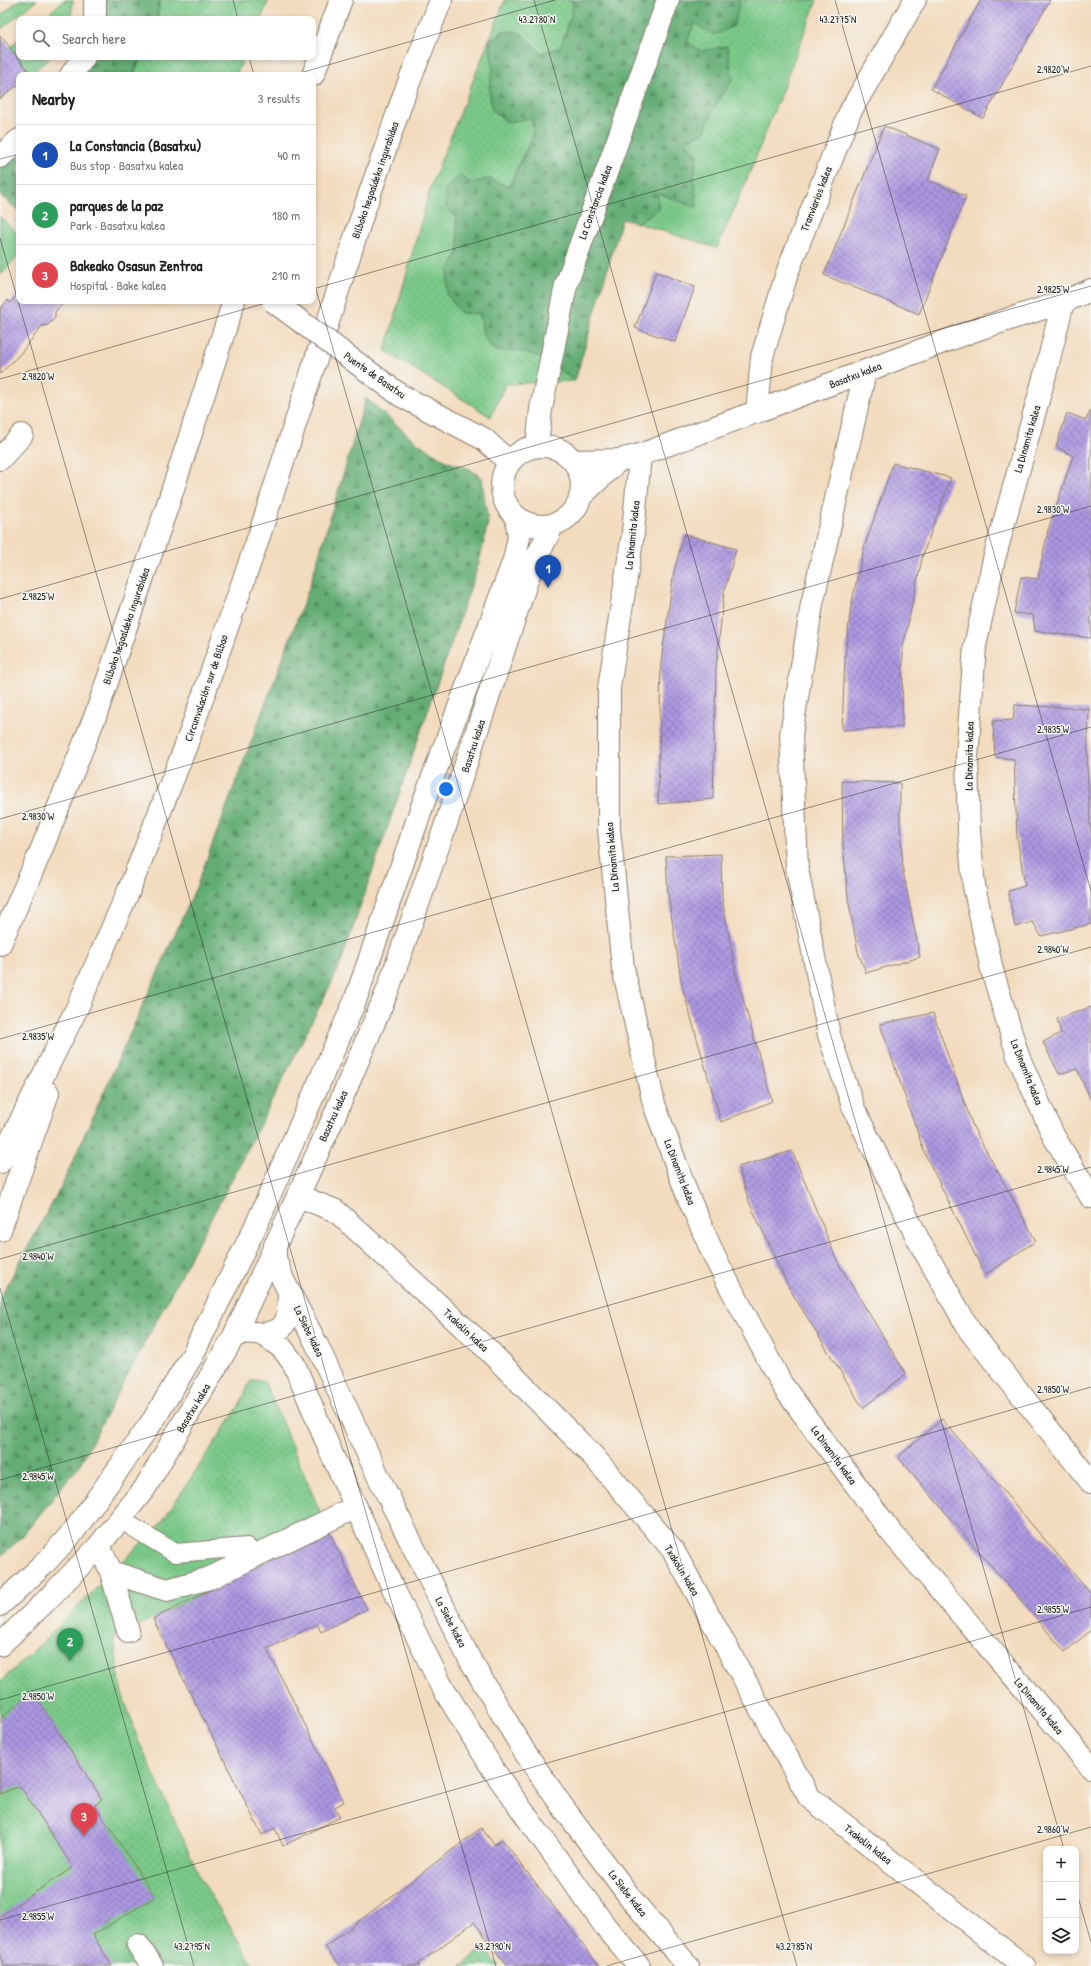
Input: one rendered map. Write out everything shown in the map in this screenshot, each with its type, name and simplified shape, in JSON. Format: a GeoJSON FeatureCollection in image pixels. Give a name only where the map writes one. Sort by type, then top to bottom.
{"type":"FeatureCollection","features":[{"type":"Feature","properties":{"kind":"main road"},"geometry":{"type":"LineString","coordinates":[[95,0],[95,16]]}},
{"type":"Feature","properties":{"kind":"main road"},"geometry":{"type":"LineString","coordinates":[[314,72],[341,0]]}},
{"type":"Feature","properties":{"kind":"main road","name":"Bilboko hegoaldeko ingurabidea"},"geometry":{"type":"LineString","coordinates":[[315,362],[401,102],[441,0]]}},
{"type":"Feature","properties":{"kind":"main road","name":"La Constancia kalea"},"geometry":{"type":"LineString","coordinates":[[537,446],[540,409],[566,285],[668,0]]}},
{"type":"Feature","properties":{"kind":"main road","name":"Tranviarios kalea"},"geometry":{"type":"LineString","coordinates":[[757,412],[762,357],[787,273],[850,112],[914,0]]}},
{"type":"Feature","properties":{"kind":"main road"},"geometry":{"type":"LineString","coordinates":[[73,72],[82,60]]}},
{"type":"Feature","properties":{"kind":"main road"},"geometry":{"type":"LineString","coordinates":[[0,158],[16,143]]}},
{"type":"Feature","properties":{"kind":"main road","name":"Basatxu kalea"},"geometry":{"type":"LineString","coordinates":[[573,461],[619,460],[640,454],[978,329],[1063,302],[1091,290]]}},
{"type":"Feature","properties":{"kind":"main road","name":"La Dinamita kalea"},"geometry":{"type":"LineString","coordinates":[[1063,302],[1046,372],[994,559],[975,646],[967,758],[969,832],[974,886],[992,970],[1018,1056],[1054,1137],[1091,1197]]}},
{"type":"Feature","properties":{"kind":"main road","name":"Bilboko hegoaldeko ingurabidea"},"geometry":{"type":"LineString","coordinates":[[0,944],[40,853],[96,714],[168,504],[233,304]]}},
{"type":"Feature","properties":{"kind":"main road","name":"Puente de Basatxu"},"geometry":{"type":"LineString","coordinates":[[278,304],[400,395],[484,439],[509,462]]}},
{"type":"Feature","properties":{"kind":"main road","name":"Circunvalación sur de Bilbao"},"geometry":{"type":"LineString","coordinates":[[78,1006],[129,890],[185,748],[259,536],[315,362]]}},
{"type":"Feature","properties":{"kind":"main road"},"geometry":{"type":"LineString","coordinates":[[865,372],[812,604],[792,735],[797,868],[829,1035],[854,1109],[920,1243],[970,1331],[1091,1482]]}},
{"type":"Feature","properties":{"kind":"main road"},"geometry":{"type":"LineString","coordinates":[[0,459],[22,436]]}},
{"type":"Feature","properties":{"kind":"main road"},"geometry":{"type":"LineString","coordinates":[[537,446],[551,447],[563,452],[573,461],[581,478],[580,497],[571,514],[553,525],[540,527],[527,524],[516,517],[508,508],[503,497],[501,485],[509,462],[517,454],[537,446]]}},
{"type":"Feature","properties":{"kind":"main road","name":"La Dinamita kalea"},"geometry":{"type":"LineString","coordinates":[[640,454],[632,539],[609,688],[609,829],[623,968],[654,1104],[687,1194],[715,1258],[782,1385],[890,1532],[1091,1768]]}},
{"type":"Feature","properties":{"kind":"main road","name":"Basatxu kalea"},"geometry":{"type":"LineString","coordinates":[[580,497],[619,460]]}},
{"type":"Feature","properties":{"kind":"main road"},"geometry":{"type":"LineString","coordinates":[[0,1605],[43,1565],[74,1531],[154,1419],[193,1354],[258,1221],[355,1001],[424,801],[514,560],[519,537],[516,517]]}},
{"type":"Feature","properties":{"kind":"main road","name":"Basatxu kalea"},"geometry":{"type":"LineString","coordinates":[[0,1644],[44,1603],[97,1548],[145,1488],[234,1336],[333,1119],[387,992],[446,827],[531,568],[553,525]]}},
{"type":"Feature","properties":{"kind":"main road"},"geometry":{"type":"LineString","coordinates":[[0,1162],[78,1006]]}},
{"type":"Feature","properties":{"kind":"main road"},"geometry":{"type":"LineString","coordinates":[[0,1230],[78,1006]]}},
{"type":"Feature","properties":{"kind":"main road","name":"Txakolin kalea"},"geometry":{"type":"LineString","coordinates":[[306,1199],[336,1211],[487,1349],[593,1456],[673,1550],[809,1797],[1024,1966]]}},
{"type":"Feature","properties":{"kind":"main road","name":"La Siebe kalea"},"geometry":{"type":"LineString","coordinates":[[275,1245],[275,1258],[286,1285],[316,1343],[381,1482],[469,1658],[524,1751],[562,1806],[634,1901],[688,1966]]}},
{"type":"Feature","properties":{"kind":"main road"},"geometry":{"type":"LineString","coordinates":[[232,1274],[245,1264],[256,1261],[266,1266],[286,1285],[288,1315],[284,1324],[275,1333],[263,1334],[246,1332],[234,1336]]}},
{"type":"Feature","properties":{"kind":"main road"},"geometry":{"type":"LineString","coordinates":[[263,1334],[282,1348],[294,1364],[333,1457],[392,1586],[440,1683],[494,1771],[604,1926],[639,1966]]}},
{"type":"Feature","properties":{"kind":"main road"},"geometry":{"type":"LineString","coordinates":[[128,1631],[108,1564],[166,1590],[210,1578],[356,1507]]}},
{"type":"Feature","properties":{"kind":"main road"},"geometry":{"type":"LineString","coordinates":[[138,1945],[152,1966]]}},
{"type":"Feature","properties":{"kind":"lane"},"geometry":{"type":"LineString","coordinates":[[120,1519],[175,1553],[209,1552],[247,1547]]}},
{"type":"Feature","properties":{"kind":"green space"},"geometry":{"type":"Polygon","coordinates":[[[19,0],[37,0],[0,30],[0,16],[19,0]]]}},
{"type":"Feature","properties":{"kind":"green space"},"geometry":{"type":"Polygon","coordinates":[[[64,0],[73,0],[71,16],[45,16],[64,0]]]}},
{"type":"Feature","properties":{"kind":"green space"},"geometry":{"type":"Polygon","coordinates":[[[95,0],[160,0],[157,16],[95,16],[95,0]]]}},
{"type":"Feature","properties":{"kind":"green space"},"geometry":{"type":"Polygon","coordinates":[[[160,0],[269,0],[262,16],[157,16],[160,0]]]}},
{"type":"Feature","properties":{"kind":"green space"},"geometry":{"type":"Polygon","coordinates":[[[505,0],[573,0],[572,13],[560,48],[541,53],[523,36],[512,31],[498,35],[489,40],[505,0]]]}},
{"type":"Feature","properties":{"kind":"green space"},"geometry":{"type":"Polygon","coordinates":[[[573,0],[740,0],[734,26],[714,35],[694,23],[687,42],[701,51],[727,46],[733,79],[713,109],[704,133],[685,140],[697,155],[694,179],[697,208],[658,193],[658,209],[637,223],[622,219],[575,381],[546,361],[529,353],[519,351],[494,351],[483,335],[480,314],[461,313],[447,295],[448,272],[459,251],[456,218],[446,207],[445,189],[459,176],[471,183],[489,179],[509,187],[533,136],[532,118],[507,122],[492,110],[489,88],[493,67],[489,40],[504,31],[521,33],[541,53],[560,48],[572,13],[573,0]]]}},
{"type":"Feature","properties":{"kind":"green space"},"geometry":{"type":"Polygon","coordinates":[[[740,0],[817,0],[753,165],[717,248],[637,223],[658,209],[657,192],[697,207],[694,179],[697,155],[685,140],[704,133],[713,109],[733,79],[701,51],[687,42],[694,23],[740,0]]]}},
{"type":"Feature","properties":{"kind":"green space"},"geometry":{"type":"Polygon","coordinates":[[[489,40],[493,67],[490,88],[507,122],[532,118],[533,136],[509,187],[489,179],[471,184],[446,207],[456,218],[459,251],[448,272],[480,314],[483,335],[494,350],[519,351],[538,356],[575,381],[505,384],[491,417],[385,351],[431,186],[489,40]]]}},
{"type":"Feature","properties":{"kind":"green space"},"geometry":{"type":"Polygon","coordinates":[[[16,42],[16,55],[10,47],[16,42]]]}},
{"type":"Feature","properties":{"kind":"green space"},"geometry":{"type":"Polygon","coordinates":[[[20,60],[47,60],[33,72],[29,72],[20,60]]]}},
{"type":"Feature","properties":{"kind":"green space"},"geometry":{"type":"Polygon","coordinates":[[[82,60],[140,60],[134,72],[73,72],[82,60]]]}},
{"type":"Feature","properties":{"kind":"green space"},"geometry":{"type":"Polygon","coordinates":[[[140,60],[243,60],[237,72],[135,72],[140,60]]]}},
{"type":"Feature","properties":{"kind":"green space"},"geometry":{"type":"Polygon","coordinates":[[[16,143],[16,208],[0,195],[0,157],[16,143]]]}},
{"type":"Feature","properties":{"kind":"green space"},"geometry":{"type":"Polygon","coordinates":[[[0,217],[16,232],[16,257],[0,276],[0,217]]]}},
{"type":"Feature","properties":{"kind":"green space"},"geometry":{"type":"Polygon","coordinates":[[[366,398],[415,441],[448,462],[470,469],[482,478],[488,523],[479,563],[339,968],[237,1170],[79,1466],[21,1538],[0,1557],[0,1298],[61,1187],[197,885],[309,588],[366,398]]]}},
{"type":"Feature","properties":{"kind":"green space"},"geometry":{"type":"Polygon","coordinates":[[[251,1380],[264,1381],[328,1530],[114,1638],[121,1690],[138,1739],[201,1879],[254,1966],[0,1966],[0,1682],[45,1640],[161,1523],[239,1406],[251,1380]]]}},
{"type":"Feature","properties":{"kind":"green space"},"geometry":{"type":"Polygon","coordinates":[[[485,1948],[499,1966],[460,1966],[485,1948]]]}},
{"type":"Feature","properties":{"kind":"building"},"geometry":{"type":"Polygon","coordinates":[[[981,0],[1050,0],[983,118],[931,89],[981,0]]]}},
{"type":"Feature","properties":{"kind":"building"},"geometry":{"type":"Polygon","coordinates":[[[0,35],[16,55],[16,60],[20,60],[29,72],[16,72],[16,86],[0,99],[0,35]]]}},
{"type":"Feature","properties":{"kind":"building"},"geometry":{"type":"Polygon","coordinates":[[[884,126],[940,149],[928,180],[966,196],[919,314],[824,275],[884,126]]]}},
{"type":"Feature","properties":{"kind":"building"},"geometry":{"type":"Polygon","coordinates":[[[656,272],[695,287],[675,342],[635,328],[656,272]]]}},
{"type":"Feature","properties":{"kind":"building"},"geometry":{"type":"Polygon","coordinates":[[[16,296],[16,304],[62,304],[55,312],[55,318],[48,325],[42,326],[21,353],[0,374],[0,309],[8,300],[10,303],[16,296]]]}},
{"type":"Feature","properties":{"kind":"building"},"geometry":{"type":"Polygon","coordinates":[[[1091,410],[1091,638],[1035,631],[1033,615],[1014,613],[1021,577],[1038,579],[1048,530],[1073,456],[1056,447],[1067,413],[1086,420],[1091,410]]]}},
{"type":"Feature","properties":{"kind":"building"},"geometry":{"type":"Polygon","coordinates":[[[893,463],[951,478],[923,554],[903,647],[902,727],[842,730],[845,657],[851,606],[864,548],[893,463]]]}},
{"type":"Feature","properties":{"kind":"building"},"geometry":{"type":"Polygon","coordinates":[[[684,534],[736,549],[724,592],[716,668],[713,799],[658,804],[661,663],[674,571],[684,534]]]}},
{"type":"Feature","properties":{"kind":"building"},"geometry":{"type":"Polygon","coordinates":[[[1015,705],[1089,709],[1087,767],[1091,836],[1091,924],[1041,936],[1033,922],[1015,927],[1008,891],[1025,886],[1017,837],[1014,759],[995,757],[993,721],[1013,720],[1015,705]]]}},
{"type":"Feature","properties":{"kind":"building"},"geometry":{"type":"Polygon","coordinates":[[[842,781],[900,783],[900,826],[903,871],[920,957],[866,973],[858,952],[848,898],[843,844],[842,781]]]}},
{"type":"Feature","properties":{"kind":"building"},"geometry":{"type":"Polygon","coordinates":[[[721,854],[722,899],[736,974],[772,1101],[721,1122],[682,986],[668,894],[666,856],[721,854]]]}},
{"type":"Feature","properties":{"kind":"building"},"geometry":{"type":"Polygon","coordinates":[[[1091,1007],[1091,1100],[1077,1069],[1059,1074],[1043,1042],[1061,1033],[1057,1019],[1091,1007]]]}},
{"type":"Feature","properties":{"kind":"building"},"geometry":{"type":"Polygon","coordinates":[[[933,1013],[973,1127],[1036,1241],[985,1275],[925,1154],[880,1024],[933,1013]]]}},
{"type":"Feature","properties":{"kind":"building"},"geometry":{"type":"Polygon","coordinates":[[[792,1151],[837,1261],[906,1374],[863,1408],[789,1288],[750,1204],[738,1167],[792,1151]]]}},
{"type":"Feature","properties":{"kind":"building"},"geometry":{"type":"Polygon","coordinates":[[[942,1419],[1091,1594],[1091,1630],[1065,1652],[898,1457],[942,1419]]]}},
{"type":"Feature","properties":{"kind":"building"},"geometry":{"type":"Polygon","coordinates":[[[328,1530],[367,1609],[321,1632],[317,1624],[267,1649],[344,1802],[335,1807],[340,1817],[283,1846],[275,1828],[262,1835],[153,1619],[328,1530]]]}},
{"type":"Feature","properties":{"kind":"building"},"geometry":{"type":"Polygon","coordinates":[[[32,1691],[102,1799],[95,1805],[155,1897],[93,1935],[112,1966],[5,1966],[0,1958],[0,1916],[73,1867],[20,1786],[0,1794],[0,1719],[32,1691]]]}},
{"type":"Feature","properties":{"kind":"building"},"geometry":{"type":"Polygon","coordinates":[[[481,1828],[495,1845],[502,1839],[599,1966],[507,1966],[474,1922],[418,1964],[420,1966],[340,1966],[325,1947],[481,1828]]]}},
{"type":"Feature","properties":{"kind":"place","name":"La Constancia (Basatxu)"},"geometry":{"type":"Point","coordinates":[548,588]}},
{"type":"Feature","properties":{"kind":"place","name":"parques de la paz"},"geometry":{"type":"Point","coordinates":[70,1661]}},
{"type":"Feature","properties":{"kind":"place","name":"Bakeako Osasun Zentroa"},"geometry":{"type":"Point","coordinates":[84,1836]}}]}
